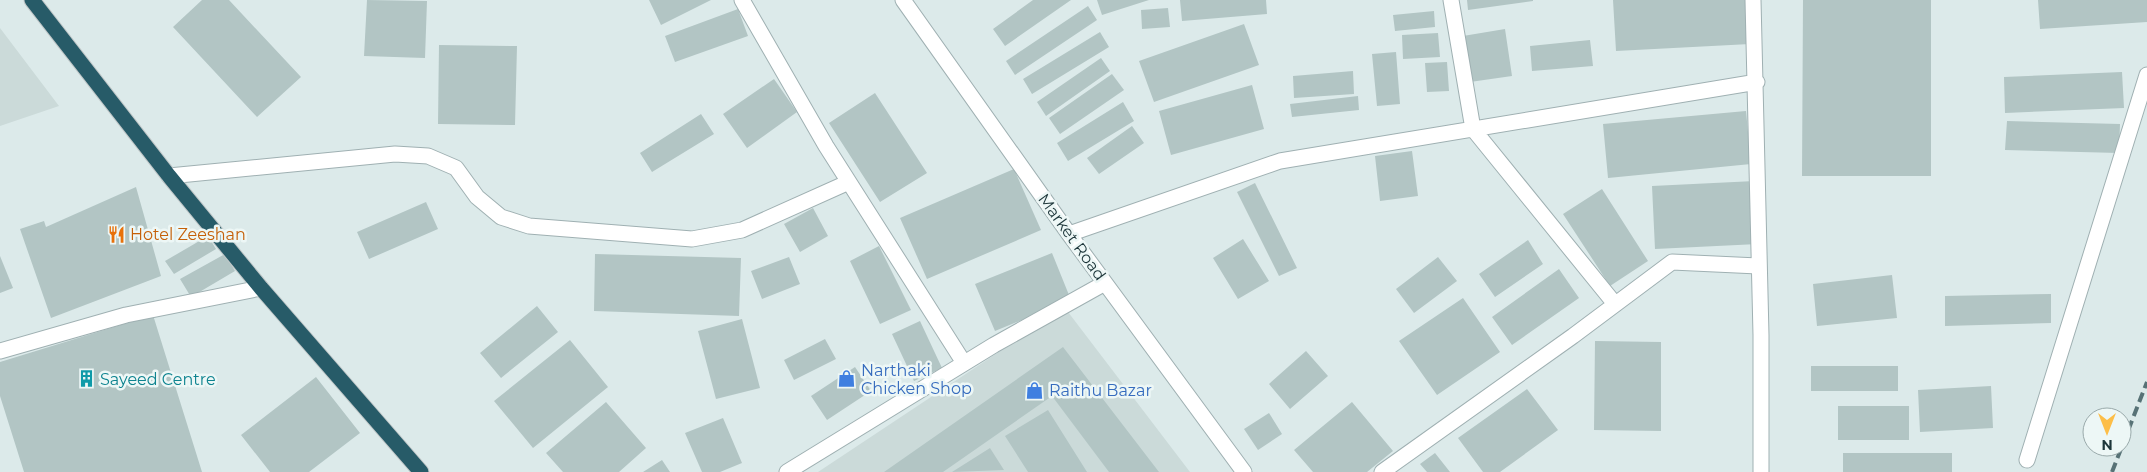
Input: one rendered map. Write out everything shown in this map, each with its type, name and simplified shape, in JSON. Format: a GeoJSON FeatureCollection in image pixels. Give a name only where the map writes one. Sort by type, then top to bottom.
{"type":"FeatureCollection","features":[{"type":"Feature","properties":{"kind":"highway"},"geometry":{"type":"LineString","coordinates":[[32,0],[170,176],[261,288],[421,472]]}},
{"type":"Feature","properties":{"kind":"street"},"geometry":{"type":"LineString","coordinates":[[742,0],[849,182],[964,363]]}},
{"type":"Feature","properties":{"kind":"street","name":"Market Road"},"geometry":{"type":"LineString","coordinates":[[904,0],[1069,234],[1244,472]]}},
{"type":"Feature","properties":{"kind":"street"},"geometry":{"type":"LineString","coordinates":[[1451,0],[1473,129],[1615,304]]}},
{"type":"Feature","properties":{"kind":"street"},"geometry":{"type":"LineString","coordinates":[[1753,0],[1757,82],[1761,472]]}},
{"type":"Feature","properties":{"kind":"street"},"geometry":{"type":"LineString","coordinates":[[2026,460],[2147,75]]}},
{"type":"Feature","properties":{"kind":"street"},"geometry":{"type":"LineString","coordinates":[[1069,234],[1280,161],[1757,82]]}},
{"type":"Feature","properties":{"kind":"street"},"geometry":{"type":"LineString","coordinates":[[170,176],[395,154],[428,156],[456,168],[477,197],[502,217],[529,226],[692,240],[742,230],[849,182]]}},
{"type":"Feature","properties":{"kind":"street"},"geometry":{"type":"LineString","coordinates":[[1382,472],[1672,262],[1758,266]]}},
{"type":"Feature","properties":{"kind":"street"},"geometry":{"type":"LineString","coordinates":[[787,472],[964,363],[1105,283]]}},
{"type":"Feature","properties":{"kind":"street"},"geometry":{"type":"LineString","coordinates":[[0,351],[126,315],[261,288]]}},
{"type":"Feature","properties":{"kind":"shaded area"},"geometry":{"type":"Polygon","coordinates":[[[0,28],[59,106],[0,126],[0,28]]]}},
{"type":"Feature","properties":{"kind":"shaded area","name":"Raithu Bazar"},"geometry":{"type":"Polygon","coordinates":[[[1065,308],[1190,472],[818,472],[1065,308]]]}},
{"type":"Feature","properties":{"kind":"building"},"geometry":{"type":"Polygon","coordinates":[[[202,0],[229,0],[301,77],[257,117],[173,27],[202,0]]]}},
{"type":"Feature","properties":{"kind":"building"},"geometry":{"type":"Polygon","coordinates":[[[367,0],[427,1],[425,58],[364,56],[367,0]]]}},
{"type":"Feature","properties":{"kind":"building"},"geometry":{"type":"Polygon","coordinates":[[[649,0],[711,0],[661,25],[649,0]]]}},
{"type":"Feature","properties":{"kind":"building"},"geometry":{"type":"Polygon","coordinates":[[[1033,0],[1071,0],[1005,46],[993,29],[1033,0]]]}},
{"type":"Feature","properties":{"kind":"building"},"geometry":{"type":"Polygon","coordinates":[[[1097,0],[1149,0],[1102,15],[1097,0]]]}},
{"type":"Feature","properties":{"kind":"building"},"geometry":{"type":"Polygon","coordinates":[[[1180,0],[1266,0],[1267,14],[1182,21],[1180,0]]]}},
{"type":"Feature","properties":{"kind":"building"},"geometry":{"type":"Polygon","coordinates":[[[1467,0],[1533,0],[1533,1],[1468,10],[1467,0]]]}},
{"type":"Feature","properties":{"kind":"building"},"geometry":{"type":"Polygon","coordinates":[[[1613,0],[1748,0],[1750,44],[1616,51],[1613,0]]]}},
{"type":"Feature","properties":{"kind":"building"},"geometry":{"type":"Polygon","coordinates":[[[1803,0],[1931,0],[1931,176],[1802,176],[1803,0]]]}},
{"type":"Feature","properties":{"kind":"building"},"geometry":{"type":"Polygon","coordinates":[[[2038,0],[2147,0],[2147,22],[2040,29],[2038,0]]]}},
{"type":"Feature","properties":{"kind":"building"},"geometry":{"type":"Polygon","coordinates":[[[1088,6],[1097,20],[1015,75],[1006,61],[1088,6]]]}},
{"type":"Feature","properties":{"kind":"building"},"geometry":{"type":"Polygon","coordinates":[[[1168,8],[1170,27],[1142,29],[1141,10],[1168,8]]]}},
{"type":"Feature","properties":{"kind":"building"},"geometry":{"type":"Polygon","coordinates":[[[738,9],[748,36],[675,62],[665,36],[738,9]]]}},
{"type":"Feature","properties":{"kind":"building"},"geometry":{"type":"Polygon","coordinates":[[[1434,11],[1435,27],[1395,31],[1393,15],[1434,11]]]}},
{"type":"Feature","properties":{"kind":"building"},"geometry":{"type":"Polygon","coordinates":[[[1244,24],[1259,65],[1154,102],[1139,61],[1244,24]]]}},
{"type":"Feature","properties":{"kind":"building"},"geometry":{"type":"Polygon","coordinates":[[[1505,29],[1512,76],[1470,82],[1463,36],[1505,29]]]}},
{"type":"Feature","properties":{"kind":"building"},"geometry":{"type":"Polygon","coordinates":[[[1100,32],[1109,47],[1032,94],[1023,79],[1100,32]]]}},
{"type":"Feature","properties":{"kind":"building"},"geometry":{"type":"Polygon","coordinates":[[[1438,33],[1440,57],[1403,59],[1402,35],[1438,33]]]}},
{"type":"Feature","properties":{"kind":"building"},"geometry":{"type":"Polygon","coordinates":[[[1590,40],[1593,66],[1532,71],[1530,46],[1590,40]]]}},
{"type":"Feature","properties":{"kind":"building"},"geometry":{"type":"Polygon","coordinates":[[[439,45],[517,46],[515,125],[438,124],[439,45]]]}},
{"type":"Feature","properties":{"kind":"building"},"geometry":{"type":"Polygon","coordinates":[[[1396,52],[1400,104],[1377,106],[1372,54],[1396,52]]]}},
{"type":"Feature","properties":{"kind":"building"},"geometry":{"type":"Polygon","coordinates":[[[1101,58],[1110,71],[1046,116],[1037,102],[1101,58]]]}},
{"type":"Feature","properties":{"kind":"building"},"geometry":{"type":"Polygon","coordinates":[[[1447,62],[1449,91],[1427,92],[1425,63],[1447,62]]]}},
{"type":"Feature","properties":{"kind":"building"},"geometry":{"type":"Polygon","coordinates":[[[1353,71],[1354,94],[1294,98],[1293,76],[1353,71]]]}},
{"type":"Feature","properties":{"kind":"building"},"geometry":{"type":"Polygon","coordinates":[[[2122,72],[2124,108],[2005,113],[2004,77],[2122,72]]]}},
{"type":"Feature","properties":{"kind":"building"},"geometry":{"type":"Polygon","coordinates":[[[1112,74],[1124,90],[1060,134],[1049,118],[1112,74]]]}},
{"type":"Feature","properties":{"kind":"building"},"geometry":{"type":"Polygon","coordinates":[[[774,79],[797,112],[747,148],[723,114],[774,79]]]}},
{"type":"Feature","properties":{"kind":"building"},"geometry":{"type":"Polygon","coordinates":[[[1252,85],[1264,129],[1171,155],[1159,111],[1252,85]]]}},
{"type":"Feature","properties":{"kind":"building"},"geometry":{"type":"Polygon","coordinates":[[[875,93],[927,173],[880,202],[829,123],[875,93]]]}},
{"type":"Feature","properties":{"kind":"building"},"geometry":{"type":"Polygon","coordinates":[[[1358,96],[1359,110],[1292,117],[1290,104],[1358,96]]]}},
{"type":"Feature","properties":{"kind":"building"},"geometry":{"type":"Polygon","coordinates":[[[1123,102],[1134,121],[1068,161],[1057,143],[1123,102]]]}},
{"type":"Feature","properties":{"kind":"building"},"geometry":{"type":"Polygon","coordinates":[[[1746,111],[1751,164],[1608,178],[1603,124],[1746,111]]]}},
{"type":"Feature","properties":{"kind":"building"},"geometry":{"type":"Polygon","coordinates":[[[701,114],[714,134],[652,172],[640,153],[701,114]]]}},
{"type":"Feature","properties":{"kind":"building"},"geometry":{"type":"Polygon","coordinates":[[[2007,121],[2120,124],[2119,153],[2005,150],[2007,121]]]}},
{"type":"Feature","properties":{"kind":"building"},"geometry":{"type":"Polygon","coordinates":[[[1132,126],[1144,143],[1099,174],[1087,158],[1132,126]]]}},
{"type":"Feature","properties":{"kind":"building"},"geometry":{"type":"Polygon","coordinates":[[[1412,151],[1418,196],[1380,201],[1375,156],[1412,151]]]}},
{"type":"Feature","properties":{"kind":"building"},"geometry":{"type":"Polygon","coordinates":[[[1014,169],[1041,230],[927,279],[900,218],[1014,169]]]}},
{"type":"Feature","properties":{"kind":"building"},"geometry":{"type":"Polygon","coordinates":[[[1755,181],[1758,244],[1655,249],[1652,186],[1755,181]]]}},
{"type":"Feature","properties":{"kind":"building"},"geometry":{"type":"Polygon","coordinates":[[[1255,183],[1297,268],[1279,276],[1237,192],[1255,183]]]}},
{"type":"Feature","properties":{"kind":"building"},"geometry":{"type":"Polygon","coordinates":[[[136,187],[161,276],[51,318],[20,229],[44,221],[46,227],[136,187]]]}},
{"type":"Feature","properties":{"kind":"building"},"geometry":{"type":"Polygon","coordinates":[[[1602,189],[1648,261],[1610,286],[1563,214],[1602,189]]]}},
{"type":"Feature","properties":{"kind":"building"},"geometry":{"type":"Polygon","coordinates":[[[426,202],[438,229],[369,259],[357,232],[426,202]]]}},
{"type":"Feature","properties":{"kind":"building"},"geometry":{"type":"Polygon","coordinates":[[[813,208],[828,236],[800,252],[784,224],[813,208]]]}},
{"type":"Feature","properties":{"kind":"building"},"geometry":{"type":"Polygon","coordinates":[[[208,236],[216,249],[174,274],[165,261],[208,236]]]}},
{"type":"Feature","properties":{"kind":"building"},"geometry":{"type":"Polygon","coordinates":[[[1243,239],[1269,281],[1238,299],[1213,258],[1243,239]]]}},
{"type":"Feature","properties":{"kind":"building"},"geometry":{"type":"Polygon","coordinates":[[[1528,240],[1543,264],[1495,297],[1479,274],[1528,240]]]}},
{"type":"Feature","properties":{"kind":"building"},"geometry":{"type":"Polygon","coordinates":[[[879,246],[911,310],[880,324],[850,261],[879,246]]]}},
{"type":"Feature","properties":{"kind":"building"},"geometry":{"type":"Polygon","coordinates":[[[1052,253],[1071,300],[995,331],[975,284],[1052,253]]]}},
{"type":"Feature","properties":{"kind":"building"},"geometry":{"type":"Polygon","coordinates":[[[225,254],[235,271],[191,297],[180,279],[225,254]]]}},
{"type":"Feature","properties":{"kind":"building"},"geometry":{"type":"Polygon","coordinates":[[[595,254],[741,258],[739,316],[594,311],[595,254]]]}},
{"type":"Feature","properties":{"kind":"building"},"geometry":{"type":"Polygon","coordinates":[[[0,256],[13,288],[0,293],[0,256]]]}},
{"type":"Feature","properties":{"kind":"building"},"geometry":{"type":"Polygon","coordinates":[[[789,257],[800,284],[762,299],[751,271],[789,257]]]}},
{"type":"Feature","properties":{"kind":"building"},"geometry":{"type":"Polygon","coordinates":[[[1438,257],[1457,281],[1414,313],[1396,289],[1438,257]]]}},
{"type":"Feature","properties":{"kind":"building"},"geometry":{"type":"Polygon","coordinates":[[[1559,269],[1579,298],[1512,345],[1492,317],[1559,269]]]}},
{"type":"Feature","properties":{"kind":"building"},"geometry":{"type":"Polygon","coordinates":[[[1892,275],[1897,318],[1817,326],[1813,284],[1892,275]]]}},
{"type":"Feature","properties":{"kind":"building"},"geometry":{"type":"Polygon","coordinates":[[[2051,294],[2051,323],[1945,326],[1945,296],[2051,294]]]}},
{"type":"Feature","properties":{"kind":"building"},"geometry":{"type":"Polygon","coordinates":[[[1463,298],[1500,352],[1437,395],[1399,341],[1463,298]]]}},
{"type":"Feature","properties":{"kind":"building"},"geometry":{"type":"Polygon","coordinates":[[[537,306],[558,332],[501,378],[480,353],[537,306]]]}},
{"type":"Feature","properties":{"kind":"building","name":"Sayeed Centre"},"geometry":{"type":"Polygon","coordinates":[[[153,315],[202,472],[24,472],[0,396],[0,362],[153,315]]]}},
{"type":"Feature","properties":{"kind":"building"},"geometry":{"type":"Polygon","coordinates":[[[742,319],[760,388],[716,399],[698,331],[742,319]]]}},
{"type":"Feature","properties":{"kind":"building"},"geometry":{"type":"Polygon","coordinates":[[[920,321],[942,368],[914,381],[892,334],[920,321]]]}},
{"type":"Feature","properties":{"kind":"building"},"geometry":{"type":"Polygon","coordinates":[[[825,339],[836,359],[794,380],[784,360],[825,339]]]}},
{"type":"Feature","properties":{"kind":"building"},"geometry":{"type":"Polygon","coordinates":[[[570,340],[608,387],[533,448],[494,401],[570,340]]]}},
{"type":"Feature","properties":{"kind":"building"},"geometry":{"type":"Polygon","coordinates":[[[1595,341],[1661,342],[1661,431],[1594,430],[1595,341]]]}},
{"type":"Feature","properties":{"kind":"building"},"geometry":{"type":"Polygon","coordinates":[[[1063,347],[1159,472],[1109,472],[1052,396],[943,472],[884,472],[1063,347]]]}},
{"type":"Feature","properties":{"kind":"building"},"geometry":{"type":"Polygon","coordinates":[[[1306,351],[1328,376],[1290,409],[1269,384],[1306,351]]]}},
{"type":"Feature","properties":{"kind":"building"},"geometry":{"type":"Polygon","coordinates":[[[1811,366],[1898,366],[1898,391],[1811,391],[1811,366]]]}},
{"type":"Feature","properties":{"kind":"building"},"geometry":{"type":"Polygon","coordinates":[[[855,367],[871,391],[827,420],[811,396],[855,367]]]}},
{"type":"Feature","properties":{"kind":"building"},"geometry":{"type":"Polygon","coordinates":[[[316,377],[360,433],[309,472],[270,472],[241,435],[316,377]]]}},
{"type":"Feature","properties":{"kind":"building"},"geometry":{"type":"Polygon","coordinates":[[[1991,386],[1993,428],[1920,432],[1918,390],[1991,386]]]}},
{"type":"Feature","properties":{"kind":"building"},"geometry":{"type":"Polygon","coordinates":[[[1527,389],[1558,430],[1500,472],[1483,472],[1458,438],[1527,389]]]}},
{"type":"Feature","properties":{"kind":"building"},"geometry":{"type":"Polygon","coordinates":[[[606,402],[646,448],[619,472],[563,472],[546,453],[606,402]]]}},
{"type":"Feature","properties":{"kind":"building"},"geometry":{"type":"Polygon","coordinates":[[[1352,402],[1393,451],[1367,472],[1313,472],[1294,450],[1352,402]]]}},
{"type":"Feature","properties":{"kind":"building"},"geometry":{"type":"Polygon","coordinates":[[[1838,406],[1909,406],[1909,440],[1838,440],[1838,406]]]}},
{"type":"Feature","properties":{"kind":"building"},"geometry":{"type":"Polygon","coordinates":[[[1048,410],[1087,472],[1028,472],[1005,436],[1048,410]]]}},
{"type":"Feature","properties":{"kind":"building"},"geometry":{"type":"Polygon","coordinates":[[[1269,413],[1282,434],[1258,450],[1244,429],[1269,413]]]}},
{"type":"Feature","properties":{"kind":"building"},"geometry":{"type":"Polygon","coordinates":[[[723,418],[742,463],[720,472],[702,472],[685,433],[723,418]]]}},
{"type":"Feature","properties":{"kind":"building"},"geometry":{"type":"Polygon","coordinates":[[[990,448],[1004,470],[952,472],[990,448]]]}},
{"type":"Feature","properties":{"kind":"building"},"geometry":{"type":"Polygon","coordinates":[[[1435,453],[1450,472],[1427,472],[1420,464],[1435,453]]]}},
{"type":"Feature","properties":{"kind":"building"},"geometry":{"type":"Polygon","coordinates":[[[1843,453],[1952,453],[1952,472],[1843,472],[1843,453]]]}},
{"type":"Feature","properties":{"kind":"building"},"geometry":{"type":"Polygon","coordinates":[[[662,460],[670,472],[643,472],[662,460]]]}},
{"type":"Feature","properties":{"kind":"railway"},"geometry":{"type":"LineString","coordinates":[[2112,472],[2147,382]]}},
{"type":"Feature","properties":{"kind":"place","name":"Hotel Zeeshan"},"geometry":{"type":"Point","coordinates":[116,234]}},
{"type":"Feature","properties":{"kind":"place","name":"Sayeed Centre"},"geometry":{"type":"Point","coordinates":[86,379]}},
{"type":"Feature","properties":{"kind":"place","name":"Narthaki Chicken Shop"},"geometry":{"type":"Point","coordinates":[847,379]}},
{"type":"Feature","properties":{"kind":"place","name":"Raithu Bazar"},"geometry":{"type":"Point","coordinates":[1035,390]}}]}
